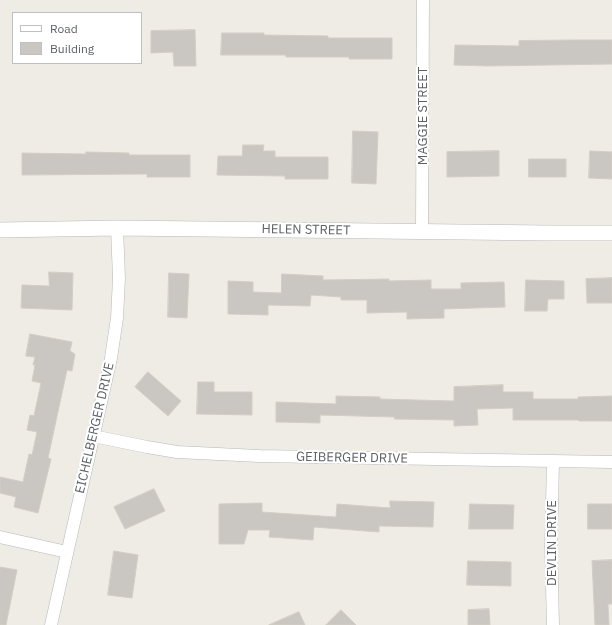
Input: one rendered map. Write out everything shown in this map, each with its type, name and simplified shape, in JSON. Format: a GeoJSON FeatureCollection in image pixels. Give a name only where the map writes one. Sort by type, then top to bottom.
{"type":"FeatureCollection","features":[{"type":"Feature","properties":{"kind":"street","name":"MAGGIE STREET"},"geometry":{"type":"LineString","coordinates":[[422,232],[423,0]]}},
{"type":"Feature","properties":{"kind":"street","name":"HELEN STREET"},"geometry":{"type":"LineString","coordinates":[[0,230],[117,228],[612,233]]}},
{"type":"Feature","properties":{"kind":"street","name":"EICHELBERGER DRIVE"},"geometry":{"type":"LineString","coordinates":[[51,625],[111,358],[117,318],[119,278],[117,228]]}},
{"type":"Feature","properties":{"kind":"street","name":"GEIBERGER DRIVE"},"geometry":{"type":"LineString","coordinates":[[93,436],[177,452],[259,456],[612,462]]}},
{"type":"Feature","properties":{"kind":"street","name":"DEVLIN DRIVE"},"geometry":{"type":"LineString","coordinates":[[553,462],[551,546],[553,625]]}},
{"type":"Feature","properties":{"kind":"street"},"geometry":{"type":"LineString","coordinates":[[0,537],[67,552]]}},
{"type":"Feature","properties":{"kind":"building"},"geometry":{"type":"Polygon","coordinates":[[[195,30],[196,66],[174,66],[173,52],[151,53],[151,31],[195,30]]]}},
{"type":"Feature","properties":{"kind":"building"},"geometry":{"type":"Polygon","coordinates":[[[222,33],[328,36],[328,38],[392,38],[392,59],[286,57],[286,55],[221,55],[222,33]]]}},
{"type":"Feature","properties":{"kind":"building"},"geometry":{"type":"Polygon","coordinates":[[[612,40],[612,64],[487,66],[454,65],[455,45],[519,46],[519,41],[612,40]]]}},
{"type":"Feature","properties":{"kind":"building"},"geometry":{"type":"Polygon","coordinates":[[[353,131],[378,132],[376,184],[352,183],[353,131]]]}},
{"type":"Feature","properties":{"kind":"building"},"geometry":{"type":"Polygon","coordinates":[[[243,145],[264,145],[263,151],[275,151],[275,157],[328,157],[328,179],[285,179],[285,176],[217,175],[218,156],[242,156],[243,145]]]}},
{"type":"Feature","properties":{"kind":"building"},"geometry":{"type":"Polygon","coordinates":[[[499,151],[499,176],[447,177],[447,152],[499,151]]]}},
{"type":"Feature","properties":{"kind":"building"},"geometry":{"type":"Polygon","coordinates":[[[590,151],[612,152],[612,179],[589,178],[590,151]]]}},
{"type":"Feature","properties":{"kind":"building"},"geometry":{"type":"Polygon","coordinates":[[[86,152],[129,153],[129,155],[190,155],[190,177],[147,177],[147,174],[22,175],[22,153],[86,154],[86,152]]]}},
{"type":"Feature","properties":{"kind":"building"},"geometry":{"type":"Polygon","coordinates":[[[529,159],[566,159],[566,177],[529,177],[529,159]]]}},
{"type":"Feature","properties":{"kind":"building"},"geometry":{"type":"Polygon","coordinates":[[[49,272],[73,273],[72,310],[21,308],[22,285],[49,286],[49,272]]]}},
{"type":"Feature","properties":{"kind":"building"},"geometry":{"type":"Polygon","coordinates":[[[169,273],[189,274],[187,318],[168,317],[169,273]]]}},
{"type":"Feature","properties":{"kind":"building"},"geometry":{"type":"Polygon","coordinates":[[[282,274],[323,276],[323,280],[431,280],[431,289],[461,289],[461,283],[504,282],[505,307],[444,309],[444,318],[407,319],[407,312],[367,313],[367,300],[341,300],[341,297],[311,295],[310,306],[268,305],[268,315],[228,314],[228,281],[253,282],[253,292],[281,293],[282,274]]]}},
{"type":"Feature","properties":{"kind":"building"},"geometry":{"type":"Polygon","coordinates":[[[612,278],[612,303],[587,303],[586,279],[612,278]]]}},
{"type":"Feature","properties":{"kind":"building"},"geometry":{"type":"Polygon","coordinates":[[[526,280],[564,281],[564,299],[548,299],[547,311],[525,311],[526,280]]]}},
{"type":"Feature","properties":{"kind":"building"},"geometry":{"type":"Polygon","coordinates":[[[30,334],[72,342],[70,351],[75,354],[72,371],[67,370],[48,458],[51,459],[38,513],[14,507],[16,497],[0,493],[0,477],[23,482],[29,454],[32,455],[37,432],[27,430],[30,415],[34,416],[41,383],[32,381],[35,357],[26,356],[30,334]]]}},
{"type":"Feature","properties":{"kind":"building"},"geometry":{"type":"Polygon","coordinates":[[[148,372],[181,401],[168,416],[135,387],[148,372]]]}},
{"type":"Feature","properties":{"kind":"building"},"geometry":{"type":"Polygon","coordinates":[[[198,382],[214,382],[214,392],[252,392],[252,415],[197,414],[198,382]]]}},
{"type":"Feature","properties":{"kind":"building"},"geometry":{"type":"Polygon","coordinates":[[[503,385],[503,392],[533,392],[533,399],[578,399],[578,397],[612,396],[612,421],[513,420],[513,408],[477,409],[478,425],[454,426],[454,420],[394,419],[395,417],[320,415],[320,423],[276,422],[276,402],[336,404],[336,396],[454,401],[454,387],[503,385]]]}},
{"type":"Feature","properties":{"kind":"building"},"geometry":{"type":"Polygon","coordinates":[[[154,489],[165,511],[125,529],[114,507],[154,489]]]}},
{"type":"Feature","properties":{"kind":"building"},"geometry":{"type":"Polygon","coordinates":[[[390,501],[434,502],[433,527],[379,526],[379,532],[314,527],[313,540],[269,537],[270,530],[248,530],[244,544],[219,544],[219,504],[262,503],[262,512],[336,517],[337,504],[390,508],[390,501]]]}},
{"type":"Feature","properties":{"kind":"building"},"geometry":{"type":"Polygon","coordinates":[[[470,504],[514,505],[513,529],[469,529],[470,504]]]}},
{"type":"Feature","properties":{"kind":"building"},"geometry":{"type":"Polygon","coordinates":[[[588,504],[612,504],[612,529],[588,529],[588,504]]]}},
{"type":"Feature","properties":{"kind":"building"},"geometry":{"type":"Polygon","coordinates":[[[114,551],[138,555],[132,598],[108,595],[114,551]]]}},
{"type":"Feature","properties":{"kind":"building"},"geometry":{"type":"Polygon","coordinates":[[[612,560],[612,604],[608,604],[609,625],[595,625],[592,561],[612,560]]]}},
{"type":"Feature","properties":{"kind":"building"},"geometry":{"type":"Polygon","coordinates":[[[468,561],[511,562],[511,586],[467,585],[468,561]]]}},
{"type":"Feature","properties":{"kind":"building"},"geometry":{"type":"Polygon","coordinates":[[[0,567],[17,570],[6,625],[0,625],[0,567]]]}},
{"type":"Feature","properties":{"kind":"building"},"geometry":{"type":"Polygon","coordinates":[[[489,609],[490,625],[468,625],[468,610],[489,609]]]}},
{"type":"Feature","properties":{"kind":"building"},"geometry":{"type":"Polygon","coordinates":[[[341,610],[356,625],[326,625],[341,610]]]}},
{"type":"Feature","properties":{"kind":"building"},"geometry":{"type":"Polygon","coordinates":[[[299,612],[305,625],[269,625],[299,612]]]}}]}
